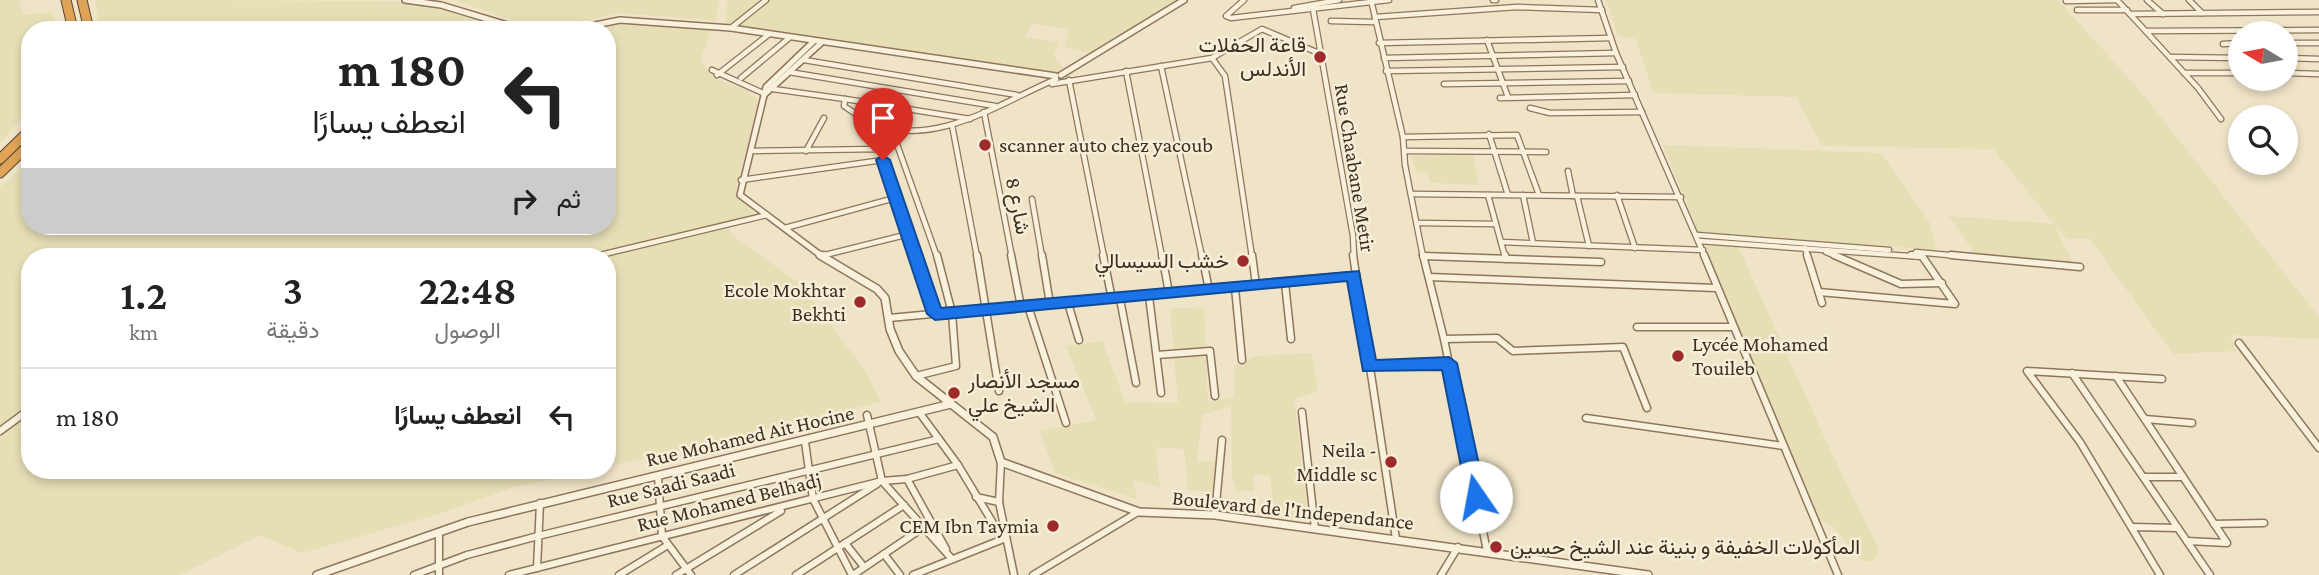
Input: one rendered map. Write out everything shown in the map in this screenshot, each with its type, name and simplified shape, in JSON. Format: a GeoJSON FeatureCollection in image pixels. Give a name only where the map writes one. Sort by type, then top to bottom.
{"type":"FeatureCollection","features":[{"type":"Feature","properties":{"kind":"highway"},"geometry":{"type":"LineString","coordinates":[[66,0],[71,21]]}},
{"type":"Feature","properties":{"kind":"highway"},"geometry":{"type":"LineString","coordinates":[[82,0],[87,21]]}},
{"type":"Feature","properties":{"kind":"highway"},"geometry":{"type":"LineString","coordinates":[[0,159],[21,139]]}},
{"type":"Feature","properties":{"kind":"highway"},"geometry":{"type":"LineString","coordinates":[[0,173],[21,153]]}},
{"type":"Feature","properties":{"kind":"street"},"geometry":{"type":"LineString","coordinates":[[405,0],[441,5],[494,21]]}},
{"type":"Feature","properties":{"kind":"street"},"geometry":{"type":"LineString","coordinates":[[730,28],[766,0]]}},
{"type":"Feature","properties":{"kind":"street"},"geometry":{"type":"LineString","coordinates":[[845,99],[844,106],[860,119],[893,133],[952,125],[972,119],[1017,95],[1061,77],[1184,0]]}},
{"type":"Feature","properties":{"kind":"street"},"geometry":{"type":"LineString","coordinates":[[1244,0],[1226,13],[1226,16],[1231,18],[1339,0]]}},
{"type":"Feature","properties":{"kind":"street"},"geometry":{"type":"LineString","coordinates":[[1264,13],[1389,0]]}},
{"type":"Feature","properties":{"kind":"street"},"geometry":{"type":"LineString","coordinates":[[1597,0],[1616,53],[1681,197],[1732,327],[1838,575]]}},
{"type":"Feature","properties":{"kind":"street"},"geometry":{"type":"LineString","coordinates":[[2066,1],[2116,0],[2170,57],[2221,119]]}},
{"type":"Feature","properties":{"kind":"street"},"geometry":{"type":"LineString","coordinates":[[2147,0],[2162,14]]}},
{"type":"Feature","properties":{"kind":"street"},"geometry":{"type":"LineString","coordinates":[[2189,0],[2202,13]]}},
{"type":"Feature","properties":{"kind":"street"},"geometry":{"type":"LineString","coordinates":[[1371,1],[1403,137],[1423,256],[1444,339],[1488,551]]}},
{"type":"Feature","properties":{"kind":"street"},"geometry":{"type":"LineString","coordinates":[[1331,21],[1542,6],[1578,5],[1602,10]]}},
{"type":"Feature","properties":{"kind":"street","name":"Rue Chaabane Metir"},"geometry":{"type":"LineString","coordinates":[[1313,9],[1353,236],[1354,275],[1396,539]]}},
{"type":"Feature","properties":{"kind":"street"},"geometry":{"type":"LineString","coordinates":[[2077,10],[2162,14],[2319,12]]}},
{"type":"Feature","properties":{"kind":"street"},"geometry":{"type":"LineString","coordinates":[[615,21],[730,28],[1061,77],[1126,71],[1212,58],[1262,29],[1321,54]]}},
{"type":"Feature","properties":{"kind":"street"},"geometry":{"type":"LineString","coordinates":[[2146,31],[2319,30]]}},
{"type":"Feature","properties":{"kind":"street"},"geometry":{"type":"LineString","coordinates":[[717,75],[768,35]]}},
{"type":"Feature","properties":{"kind":"street"},"geometry":{"type":"LineString","coordinates":[[741,78],[789,38]]}},
{"type":"Feature","properties":{"kind":"street"},"geometry":{"type":"LineString","coordinates":[[1379,43],[1611,38]]}},
{"type":"Feature","properties":{"kind":"street"},"geometry":{"type":"LineString","coordinates":[[1487,40],[1507,96]]}},
{"type":"Feature","properties":{"kind":"street"},"geometry":{"type":"LineString","coordinates":[[813,41],[767,84],[741,180],[740,195],[821,256],[877,289],[885,298],[899,351],[916,376],[993,437],[1001,462],[999,502],[1014,575]]}},
{"type":"Feature","properties":{"kind":"street"},"geometry":{"type":"LineString","coordinates":[[765,94],[821,43]]}},
{"type":"Feature","properties":{"kind":"street"},"geometry":{"type":"LineString","coordinates":[[2298,43],[2319,43]]}},
{"type":"Feature","properties":{"kind":"street"},"geometry":{"type":"LineString","coordinates":[[2223,44],[2228,44]]}},
{"type":"Feature","properties":{"kind":"street"},"geometry":{"type":"LineString","coordinates":[[1384,58],[1616,53]]}},
{"type":"Feature","properties":{"kind":"street"},"geometry":{"type":"LineString","coordinates":[[2170,57],[2228,58]]}},
{"type":"Feature","properties":{"kind":"street"},"geometry":{"type":"LineString","coordinates":[[1212,58],[1225,75],[1256,285]]}},
{"type":"Feature","properties":{"kind":"street"},"geometry":{"type":"LineString","coordinates":[[2298,58],[2319,59]]}},
{"type":"Feature","properties":{"kind":"street"},"geometry":{"type":"LineString","coordinates":[[804,60],[1017,95]]}},
{"type":"Feature","properties":{"kind":"street"},"geometry":{"type":"LineString","coordinates":[[1161,66],[1209,290]]}},
{"type":"Feature","properties":{"kind":"street"},"geometry":{"type":"LineString","coordinates":[[1386,71],[1623,67]]}},
{"type":"Feature","properties":{"kind":"street"},"geometry":{"type":"LineString","coordinates":[[712,70],[717,75],[765,94]]}},
{"type":"Feature","properties":{"kind":"street"},"geometry":{"type":"LineString","coordinates":[[1126,71],[1169,293]]}},
{"type":"Feature","properties":{"kind":"street"},"geometry":{"type":"LineString","coordinates":[[789,72],[995,106]]}},
{"type":"Feature","properties":{"kind":"street"},"geometry":{"type":"LineString","coordinates":[[2184,73],[2228,73]]}},
{"type":"Feature","properties":{"kind":"street"},"geometry":{"type":"LineString","coordinates":[[2298,74],[2319,74]]}},
{"type":"Feature","properties":{"kind":"street"},"geometry":{"type":"LineString","coordinates":[[1035,88],[1061,77]]}},
{"type":"Feature","properties":{"kind":"street"},"geometry":{"type":"LineString","coordinates":[[1061,77],[1112,299]]}},
{"type":"Feature","properties":{"kind":"street"},"geometry":{"type":"LineString","coordinates":[[1444,84],[1629,80]]}},
{"type":"Feature","properties":{"kind":"street"},"geometry":{"type":"LineString","coordinates":[[773,89],[972,119]]}},
{"type":"Feature","properties":{"kind":"street"},"geometry":{"type":"LineString","coordinates":[[1500,98],[1635,95]]}},
{"type":"Feature","properties":{"kind":"street"},"geometry":{"type":"LineString","coordinates":[[1530,107],[1550,113],[1642,112]]}},
{"type":"Feature","properties":{"kind":"street","name":"شارع 8"},"geometry":{"type":"LineString","coordinates":[[984,112],[1024,307]]}},
{"type":"Feature","properties":{"kind":"street"},"geometry":{"type":"LineString","coordinates":[[806,151],[824,118]]}},
{"type":"Feature","properties":{"kind":"street"},"geometry":{"type":"LineString","coordinates":[[952,125],[990,326],[999,391]]}},
{"type":"Feature","properties":{"kind":"street"},"geometry":{"type":"LineString","coordinates":[[893,133],[952,312],[956,366],[916,376]]}},
{"type":"Feature","properties":{"kind":"street"},"geometry":{"type":"LineString","coordinates":[[1489,134],[1508,195]]}},
{"type":"Feature","properties":{"kind":"street"},"geometry":{"type":"LineString","coordinates":[[1403,137],[1517,135],[1539,195]]}},
{"type":"Feature","properties":{"kind":"street"},"geometry":{"type":"LineString","coordinates":[[751,150],[880,149],[935,314]]}},
{"type":"Feature","properties":{"kind":"street"},"geometry":{"type":"LineString","coordinates":[[1405,151],[1546,152]]}},
{"type":"Feature","properties":{"kind":"street"},"geometry":{"type":"LineString","coordinates":[[741,180],[883,160]]}},
{"type":"Feature","properties":{"kind":"street"},"geometry":{"type":"LineString","coordinates":[[1568,171],[1589,246]]}},
{"type":"Feature","properties":{"kind":"street"},"geometry":{"type":"LineString","coordinates":[[1411,194],[1681,197]]}},
{"type":"Feature","properties":{"kind":"street"},"geometry":{"type":"LineString","coordinates":[[1488,195],[1506,259]]}},
{"type":"Feature","properties":{"kind":"street"},"geometry":{"type":"LineString","coordinates":[[1523,195],[1533,243]]}},
{"type":"Feature","properties":{"kind":"street"},"geometry":{"type":"LineString","coordinates":[[1617,195],[1635,248]]}},
{"type":"Feature","properties":{"kind":"street"},"geometry":{"type":"LineString","coordinates":[[785,228],[895,198]]}},
{"type":"Feature","properties":{"kind":"street"},"geometry":{"type":"LineString","coordinates":[[1032,199],[1051,304]]}},
{"type":"Feature","properties":{"kind":"street"},"geometry":{"type":"LineString","coordinates":[[616,251],[767,215]]}},
{"type":"Feature","properties":{"kind":"street"},"geometry":{"type":"LineString","coordinates":[[1417,223],[1496,225]]}},
{"type":"Feature","properties":{"kind":"street"},"geometry":{"type":"LineString","coordinates":[[821,256],[909,234]]}},
{"type":"Feature","properties":{"kind":"street"},"geometry":{"type":"LineString","coordinates":[[1698,238],[1922,257],[1954,304],[1819,292]]}},
{"type":"Feature","properties":{"kind":"street"},"geometry":{"type":"LineString","coordinates":[[1698,238],[2080,267]]}},
{"type":"Feature","properties":{"kind":"street"},"geometry":{"type":"LineString","coordinates":[[1500,242],[1703,250]]}},
{"type":"Feature","properties":{"kind":"street"},"geometry":{"type":"LineString","coordinates":[[1805,248],[1822,303]]}},
{"type":"Feature","properties":{"kind":"street"},"geometry":{"type":"LineString","coordinates":[[1819,249],[1901,284],[1942,284]]}},
{"type":"Feature","properties":{"kind":"street"},"geometry":{"type":"LineString","coordinates":[[1423,256],[1601,262]]}},
{"type":"Feature","properties":{"kind":"street"},"geometry":{"type":"LineString","coordinates":[[889,318],[1120,299],[1354,275]]}},
{"type":"Feature","properties":{"kind":"street"},"geometry":{"type":"LineString","coordinates":[[1429,277],[1716,288]]}},
{"type":"Feature","properties":{"kind":"street"},"geometry":{"type":"LineString","coordinates":[[1284,283],[1291,339]]}},
{"type":"Feature","properties":{"kind":"street"},"geometry":{"type":"LineString","coordinates":[[1235,288],[1242,360]]}},
{"type":"Feature","properties":{"kind":"street"},"geometry":{"type":"LineString","coordinates":[[1149,296],[1161,393]]}},
{"type":"Feature","properties":{"kind":"street"},"geometry":{"type":"LineString","coordinates":[[1120,299],[1136,383]]}},
{"type":"Feature","properties":{"kind":"street"},"geometry":{"type":"LineString","coordinates":[[1068,303],[1079,340]]}},
{"type":"Feature","properties":{"kind":"street"},"geometry":{"type":"LineString","coordinates":[[1024,307],[1066,423]]}},
{"type":"Feature","properties":{"kind":"street"},"geometry":{"type":"LineString","coordinates":[[1637,327],[1732,327]]}},
{"type":"Feature","properties":{"kind":"street"},"geometry":{"type":"LineString","coordinates":[[1444,339],[1499,339],[1506,348],[1513,351],[1623,347],[1647,408]]}},
{"type":"Feature","properties":{"kind":"street"},"geometry":{"type":"LineString","coordinates":[[2239,343],[2319,448]]}},
{"type":"Feature","properties":{"kind":"street"},"geometry":{"type":"LineString","coordinates":[[1157,355],[1210,351],[1215,396]]}},
{"type":"Feature","properties":{"kind":"street"},"geometry":{"type":"LineString","coordinates":[[1368,366],[1449,363]]}},
{"type":"Feature","properties":{"kind":"street"},"geometry":{"type":"LineString","coordinates":[[2160,575],[2080,442],[2027,371],[2162,379]]}},
{"type":"Feature","properties":{"kind":"street"},"geometry":{"type":"LineString","coordinates":[[2072,373],[2210,575]]}},
{"type":"Feature","properties":{"kind":"street"},"geometry":{"type":"LineString","coordinates":[[2116,376],[2227,542],[2187,541]]}},
{"type":"Feature","properties":{"kind":"street","name":"Rue Mohamed Ait Hocine"},"geometry":{"type":"LineString","coordinates":[[317,575],[439,532],[540,503],[805,442],[951,404]]}},
{"type":"Feature","properties":{"kind":"street"},"geometry":{"type":"LineString","coordinates":[[919,412],[958,465],[996,528],[1006,538]]}},
{"type":"Feature","properties":{"kind":"street"},"geometry":{"type":"LineString","coordinates":[[1302,412],[1315,529]]}},
{"type":"Feature","properties":{"kind":"street"},"geometry":{"type":"LineString","coordinates":[[867,415],[878,453],[882,481],[952,559]]}},
{"type":"Feature","properties":{"kind":"street"},"geometry":{"type":"LineString","coordinates":[[0,431],[21,416]]}},
{"type":"Feature","properties":{"kind":"street"},"geometry":{"type":"LineString","coordinates":[[1586,418],[1783,446]]}},
{"type":"Feature","properties":{"kind":"street"},"geometry":{"type":"LineString","coordinates":[[2145,419],[2192,424]]}},
{"type":"Feature","properties":{"kind":"street","name":"Rue Saadi Saadi"},"geometry":{"type":"LineString","coordinates":[[414,575],[538,536],[939,439]]}},
{"type":"Feature","properties":{"kind":"street"},"geometry":{"type":"LineString","coordinates":[[1215,515],[1222,440]]}},
{"type":"Feature","properties":{"kind":"street"},"geometry":{"type":"LineString","coordinates":[[805,442],[813,499],[852,575],[924,527]]}},
{"type":"Feature","properties":{"kind":"street","name":"Boulevard de l'Independance"},"geometry":{"type":"LineString","coordinates":[[1001,462],[1139,512],[1215,515],[1648,575]]}},
{"type":"Feature","properties":{"kind":"street","name":"Rue Mohamed Belhadj"},"geometry":{"type":"LineString","coordinates":[[509,575],[788,507],[882,481],[907,479],[958,465]]}},
{"type":"Feature","properties":{"kind":"street"},"geometry":{"type":"LineString","coordinates":[[658,477],[662,536],[689,572]]}},
{"type":"Feature","properties":{"kind":"street"},"geometry":{"type":"LineString","coordinates":[[2144,477],[2183,477]]}},
{"type":"Feature","properties":{"kind":"street"},"geometry":{"type":"LineString","coordinates":[[907,479],[952,559]]}},
{"type":"Feature","properties":{"kind":"street"},"geometry":{"type":"LineString","coordinates":[[734,575],[882,481]]}},
{"type":"Feature","properties":{"kind":"street"},"geometry":{"type":"LineString","coordinates":[[976,497],[999,502]]}},
{"type":"Feature","properties":{"kind":"street"},"geometry":{"type":"LineString","coordinates":[[537,568],[540,503]]}},
{"type":"Feature","properties":{"kind":"street"},"geometry":{"type":"LineString","coordinates":[[796,575],[904,505]]}},
{"type":"Feature","properties":{"kind":"street"},"geometry":{"type":"LineString","coordinates":[[676,575],[689,572],[788,507]]}},
{"type":"Feature","properties":{"kind":"street"},"geometry":{"type":"LineString","coordinates":[[1033,575],[1139,512]]}},
{"type":"Feature","properties":{"kind":"street"},"geometry":{"type":"LineString","coordinates":[[2214,524],[2264,523]]}},
{"type":"Feature","properties":{"kind":"street"},"geometry":{"type":"LineString","coordinates":[[2132,527],[2178,528]]}},
{"type":"Feature","properties":{"kind":"street"},"geometry":{"type":"LineString","coordinates":[[439,532],[439,575]]}},
{"type":"Feature","properties":{"kind":"street"},"geometry":{"type":"LineString","coordinates":[[913,575],[1006,538]]}},
{"type":"Feature","properties":{"kind":"street"},"geometry":{"type":"LineString","coordinates":[[845,543],[864,567]]}},
{"type":"Feature","properties":{"kind":"street"},"geometry":{"type":"LineString","coordinates":[[619,575],[668,545]]}},
{"type":"Feature","properties":{"kind":"street"},"geometry":{"type":"LineString","coordinates":[[1441,575],[1458,547]]}},
{"type":"Feature","properties":{"kind":"street"},"geometry":{"type":"LineString","coordinates":[[884,554],[900,575]]}},
{"type":"Feature","properties":{"kind":"shaded area"},"geometry":{"type":"Polygon","coordinates":[[[0,0],[19,0],[23,15],[51,12],[55,21],[21,21],[21,118],[0,143],[0,0]]]}},
{"type":"Feature","properties":{"kind":"shaded area"},"geometry":{"type":"Polygon","coordinates":[[[95,0],[392,1],[438,8],[482,21],[98,21],[95,0]]]}},
{"type":"Feature","properties":{"kind":"shaded area"},"geometry":{"type":"Polygon","coordinates":[[[454,0],[719,0],[716,21],[621,13],[584,21],[514,21],[454,0]]]}},
{"type":"Feature","properties":{"kind":"shaded area"},"geometry":{"type":"Polygon","coordinates":[[[728,0],[1180,0],[1089,53],[1064,47],[1070,29],[1032,24],[1025,37],[1059,43],[1054,56],[1065,68],[1056,74],[738,28],[725,22],[728,0]]]}},
{"type":"Feature","properties":{"kind":"shaded area"},"geometry":{"type":"Polygon","coordinates":[[[1606,0],[2058,0],[2141,92],[2319,317],[2319,339],[2230,335],[2236,351],[2173,354],[2089,238],[2067,239],[1993,149],[1822,146],[1796,97],[1653,93],[1636,39],[1618,36],[1606,0]]]}},
{"type":"Feature","properties":{"kind":"shaded area"},"geometry":{"type":"Polygon","coordinates":[[[635,23],[711,28],[701,59],[705,67],[714,78],[748,91],[758,101],[735,195],[754,213],[727,222],[732,235],[802,285],[867,374],[881,402],[616,465],[616,248],[21,248],[21,479],[552,479],[511,488],[442,513],[302,553],[260,535],[180,575],[0,575],[0,187],[21,168],[21,235],[616,235],[616,26],[635,23]]]}},
{"type":"Feature","properties":{"kind":"shaded area"},"geometry":{"type":"Polygon","coordinates":[[[1663,145],[1881,153],[1930,223],[1937,250],[1698,232],[1663,145]]]}},
{"type":"Feature","properties":{"kind":"shaded area"},"geometry":{"type":"Polygon","coordinates":[[[1473,154],[1479,185],[1431,183],[1428,174],[1416,172],[1412,156],[1473,154]]]}},
{"type":"Feature","properties":{"kind":"shaded area"},"geometry":{"type":"Polygon","coordinates":[[[1949,216],[2054,224],[2074,266],[1977,257],[1949,216]]]}},
{"type":"Feature","properties":{"kind":"shaded area"},"geometry":{"type":"Polygon","coordinates":[[[1705,244],[1738,246],[1826,441],[1879,550],[1875,560],[1863,562],[1832,525],[1820,521],[1719,288],[1705,244]]]}},
{"type":"Feature","properties":{"kind":"shaded area"},"geometry":{"type":"Polygon","coordinates":[[[1204,307],[1208,402],[1234,397],[1234,365],[1257,356],[1312,353],[1318,391],[1294,399],[1309,521],[1274,517],[1270,475],[1254,475],[1254,491],[1237,491],[1232,478],[1231,406],[1202,415],[1197,462],[1215,461],[1215,492],[1188,490],[1184,449],[1156,447],[1160,487],[1133,480],[1137,499],[1055,473],[1040,431],[1096,420],[1066,346],[1102,341],[1125,402],[1178,403],[1170,309],[1204,307]]]}},
{"type":"Feature","properties":{"kind":"place","name":"قاعة الحفلات الأندلس"},"geometry":{"type":"Point","coordinates":[1320,57]}},
{"type":"Feature","properties":{"kind":"place","name":"scanner auto chez yacoub"},"geometry":{"type":"Point","coordinates":[985,145]}},
{"type":"Feature","properties":{"kind":"place","name":"خشب السيسالي"},"geometry":{"type":"Point","coordinates":[1243,261]}},
{"type":"Feature","properties":{"kind":"place","name":"Ecole Mokhtar Bekhti"},"geometry":{"type":"Point","coordinates":[860,302]}},
{"type":"Feature","properties":{"kind":"place","name":"Lycée Mohamed Touileb"},"geometry":{"type":"Point","coordinates":[1678,356]}},
{"type":"Feature","properties":{"kind":"place","name":"مسجد الأنصار الشيخ علي"},"geometry":{"type":"Point","coordinates":[954,393]}},
{"type":"Feature","properties":{"kind":"place","name":"Neila - Middle sc"},"geometry":{"type":"Point","coordinates":[1391,462]}},
{"type":"Feature","properties":{"kind":"place","name":"CEM Ibn Taymia"},"geometry":{"type":"Point","coordinates":[1053,526]}},
{"type":"Feature","properties":{"kind":"place","name":"المأكولات الخفيفة و بنينة عند الشيخ حسين"},"geometry":{"type":"Point","coordinates":[1496,547]}},
{"type":"Feature","properties":{"kind":"route"},"geometry":{"type":"LineString","coordinates":[[883,160],[935,314],[1120,299],[1354,275],[1368,366],[1449,363],[1476,497]]}}]}
